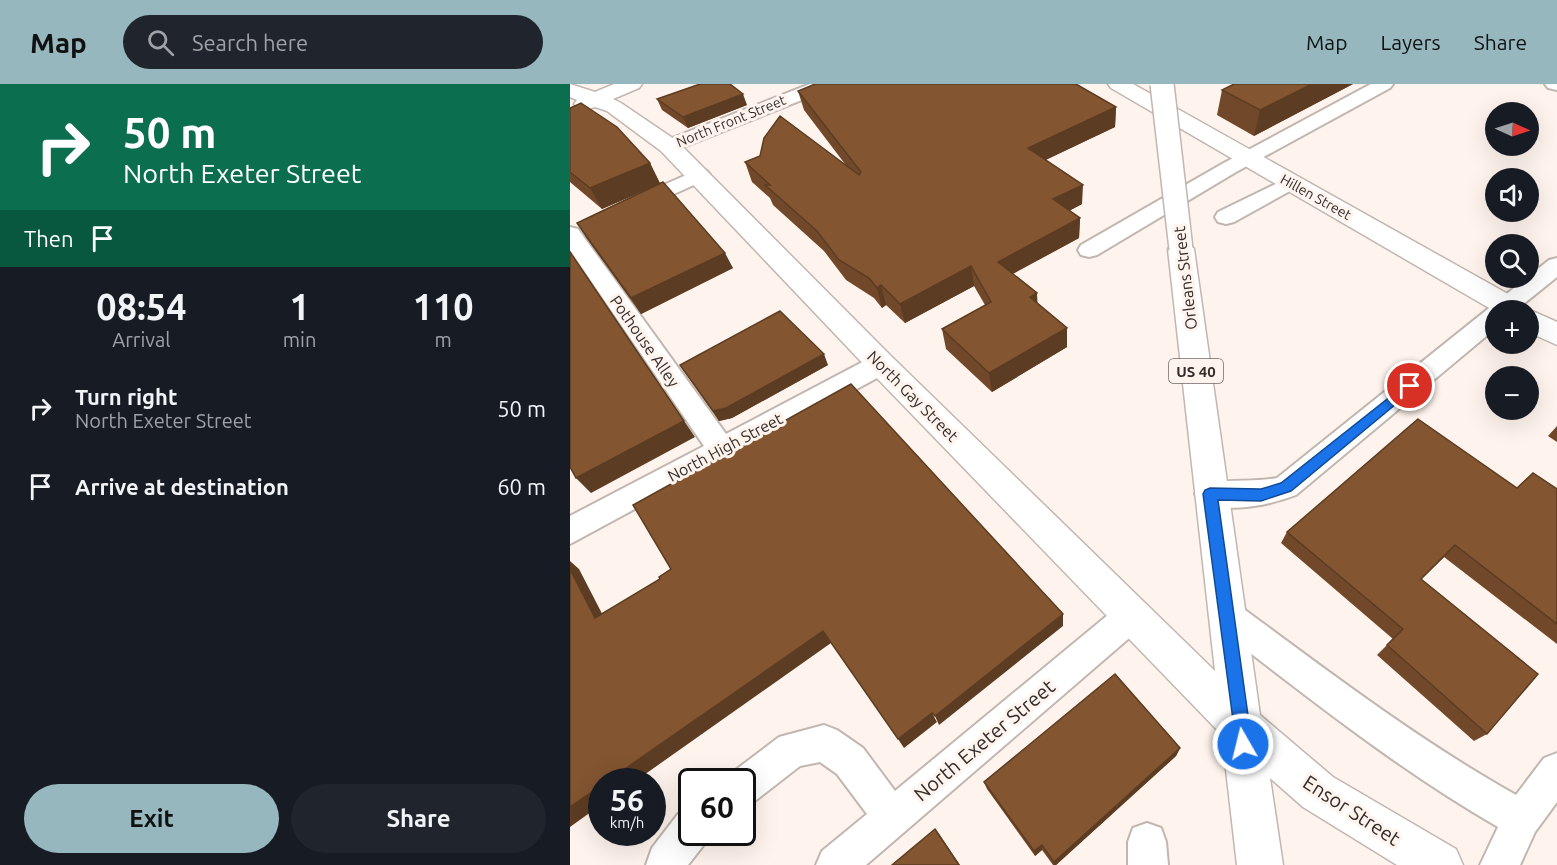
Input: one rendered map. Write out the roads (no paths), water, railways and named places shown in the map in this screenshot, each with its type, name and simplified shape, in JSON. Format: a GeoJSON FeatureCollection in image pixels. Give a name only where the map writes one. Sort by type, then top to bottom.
{"type":"FeatureCollection","features":[{"type":"Feature","properties":{"kind":"main road"},"geometry":{"type":"LineString","coordinates":[[570,111],[632,84]]}},
{"type":"Feature","properties":{"kind":"main road","name":"Hillen Street"},"geometry":{"type":"LineString","coordinates":[[1118,84],[1489,300]]}},
{"type":"Feature","properties":{"kind":"main road","name":"Orleans Street"},"geometry":{"type":"LineString","coordinates":[[1162,84],[1210,494],[1260,865]]}},
{"type":"Feature","properties":{"kind":"main road","name":"North Gay Street"},"geometry":{"type":"LineString","coordinates":[[570,90],[624,113],[669,146],[700,175],[880,364],[1241,725]]}},
{"type":"Feature","properties":{"kind":"main road","name":"Hillen Street"},"geometry":{"type":"LineString","coordinates":[[1539,326],[1557,335]]}},
{"type":"Feature","properties":{"kind":"main road","name":"Ensor Street"},"geometry":{"type":"LineString","coordinates":[[1241,725],[1318,792],[1440,865]]}},
{"type":"Feature","properties":{"kind":"street","name":"North Front Street"},"geometry":{"type":"LineString","coordinates":[[669,146],[826,84]]}},
{"type":"Feature","properties":{"kind":"street"},"geometry":{"type":"LineString","coordinates":[[1089,250],[1247,158],[1384,84]]}},
{"type":"Feature","properties":{"kind":"street"},"geometry":{"type":"LineString","coordinates":[[612,214],[700,175]]}},
{"type":"Feature","properties":{"kind":"street","name":"Pothouse Alley"},"geometry":{"type":"LineString","coordinates":[[577,230],[721,448]]}},
{"type":"Feature","properties":{"kind":"street"},"geometry":{"type":"LineString","coordinates":[[1521,300],[1557,265]]}},
{"type":"Feature","properties":{"kind":"street"},"geometry":{"type":"LineString","coordinates":[[1210,494],[1254,495],[1286,487],[1485,331]]}},
{"type":"Feature","properties":{"kind":"street","name":"North High Street"},"geometry":{"type":"LineString","coordinates":[[570,531],[880,364]]}},
{"type":"Feature","properties":{"kind":"street"},"geometry":{"type":"LineString","coordinates":[[1226,615],[1372,724],[1467,788],[1522,819]]}},
{"type":"Feature","properties":{"kind":"street","name":"North Exeter Street"},"geometry":{"type":"LineString","coordinates":[[836,865],[1131,616]]}},
{"type":"Feature","properties":{"kind":"street"},"geometry":{"type":"LineString","coordinates":[[756,777],[792,750],[824,743],[850,760],[892,817]]}},
{"type":"Feature","properties":{"kind":"street"},"geometry":{"type":"LineString","coordinates":[[1500,865],[1522,819],[1557,771]]}},
{"type":"Feature","properties":{"kind":"street"},"geometry":{"type":"LineString","coordinates":[[666,865],[678,846]]}}]}
